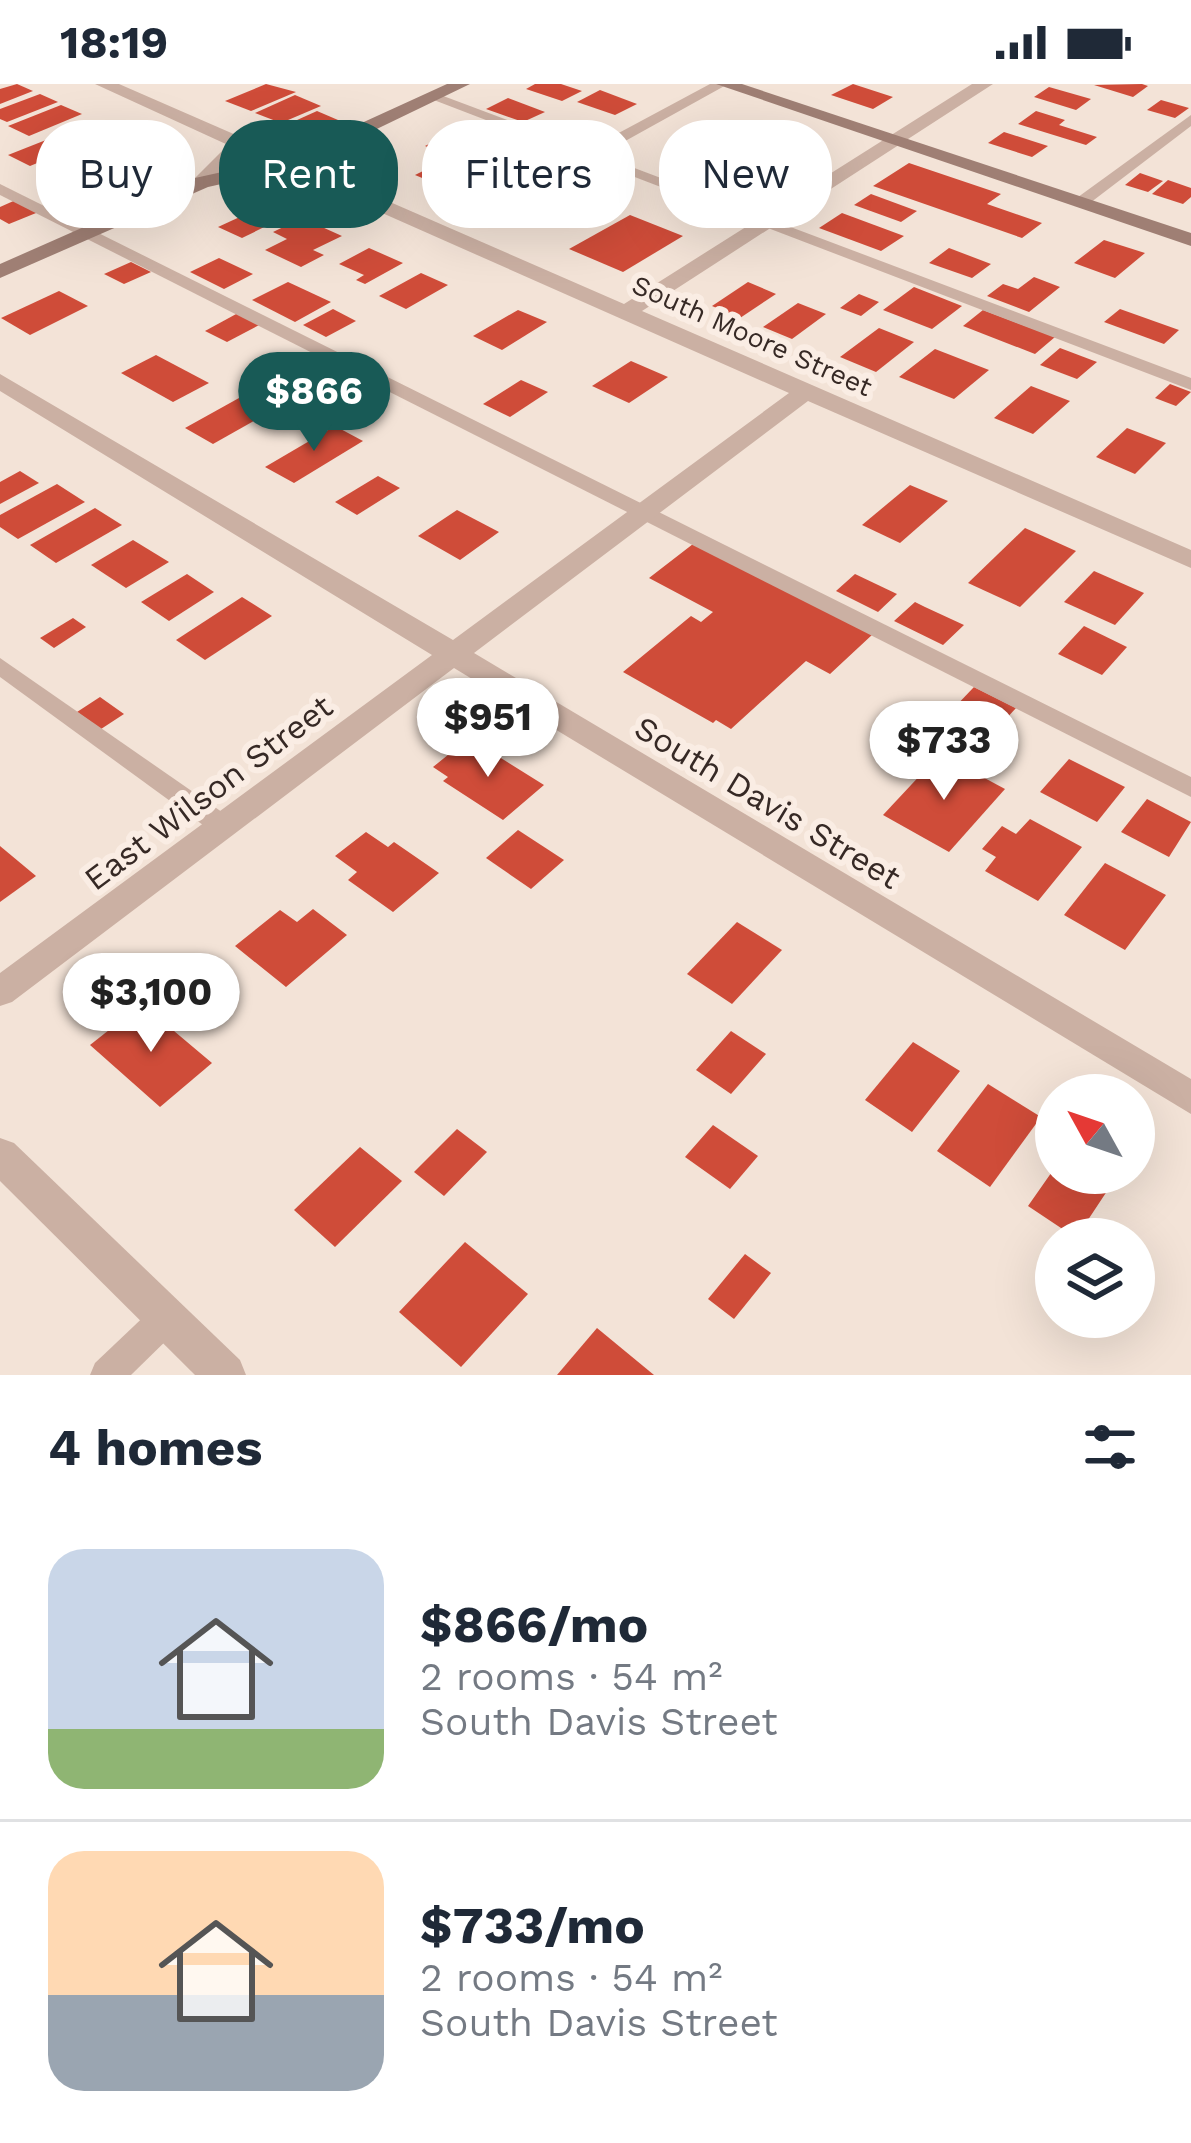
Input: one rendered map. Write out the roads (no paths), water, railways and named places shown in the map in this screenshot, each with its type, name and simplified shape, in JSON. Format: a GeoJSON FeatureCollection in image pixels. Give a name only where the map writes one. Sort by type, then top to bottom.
{"type":"FeatureCollection","features":[{"type":"Feature","properties":{"kind":"street","name":"South Moore Street"},"geometry":{"type":"LineString","coordinates":[[104,84],[219,133]]}},
{"type":"Feature","properties":{"kind":"street"},"geometry":{"type":"LineString","coordinates":[[723,84],[1191,240]]}},
{"type":"Feature","properties":{"kind":"street"},"geometry":{"type":"LineString","coordinates":[[832,180],[984,84]]}},
{"type":"Feature","properties":{"kind":"street"},"geometry":{"type":"LineString","coordinates":[[377,120],[439,89]]}},
{"type":"Feature","properties":{"kind":"street"},"geometry":{"type":"LineString","coordinates":[[202,182],[219,165]]}},
{"type":"Feature","properties":{"kind":"street"},"geometry":{"type":"LineString","coordinates":[[0,272],[219,178]]}},
{"type":"Feature","properties":{"kind":"street","name":"South Moore Street"},"geometry":{"type":"LineString","coordinates":[[398,215],[1191,560]]}},
{"type":"Feature","properties":{"kind":"street"},"geometry":{"type":"LineString","coordinates":[[623,313],[756,228]]}},
{"type":"Feature","properties":{"kind":"street","name":"South Davis Street"},"geometry":{"type":"LineString","coordinates":[[0,381],[1191,1098]]}},
{"type":"Feature","properties":{"kind":"street","name":"East Wilson Street"},"geometry":{"type":"LineString","coordinates":[[0,992],[805,392]]}},
{"type":"Feature","properties":{"kind":"street"},"geometry":{"type":"LineString","coordinates":[[0,1155],[225,1375]]}},
{"type":"Feature","properties":{"kind":"lane"},"geometry":{"type":"LineString","coordinates":[[635,131],[723,84]]}},
{"type":"Feature","properties":{"kind":"lane"},"geometry":{"type":"LineString","coordinates":[[439,89],[509,120]]}},
{"type":"Feature","properties":{"kind":"lane"},"geometry":{"type":"LineString","coordinates":[[1080,203],[1191,119]]}},
{"type":"Feature","properties":{"kind":"lane"},"geometry":{"type":"LineString","coordinates":[[0,189],[1191,788]]}},
{"type":"Feature","properties":{"kind":"lane"},"geometry":{"type":"LineString","coordinates":[[785,228],[1191,384]]}},
{"type":"Feature","properties":{"kind":"lane"},"geometry":{"type":"LineString","coordinates":[[0,666],[223,826]]}},
{"type":"Feature","properties":{"kind":"lane"},"geometry":{"type":"LineString","coordinates":[[107,1375],[166,1318]]}}]}
